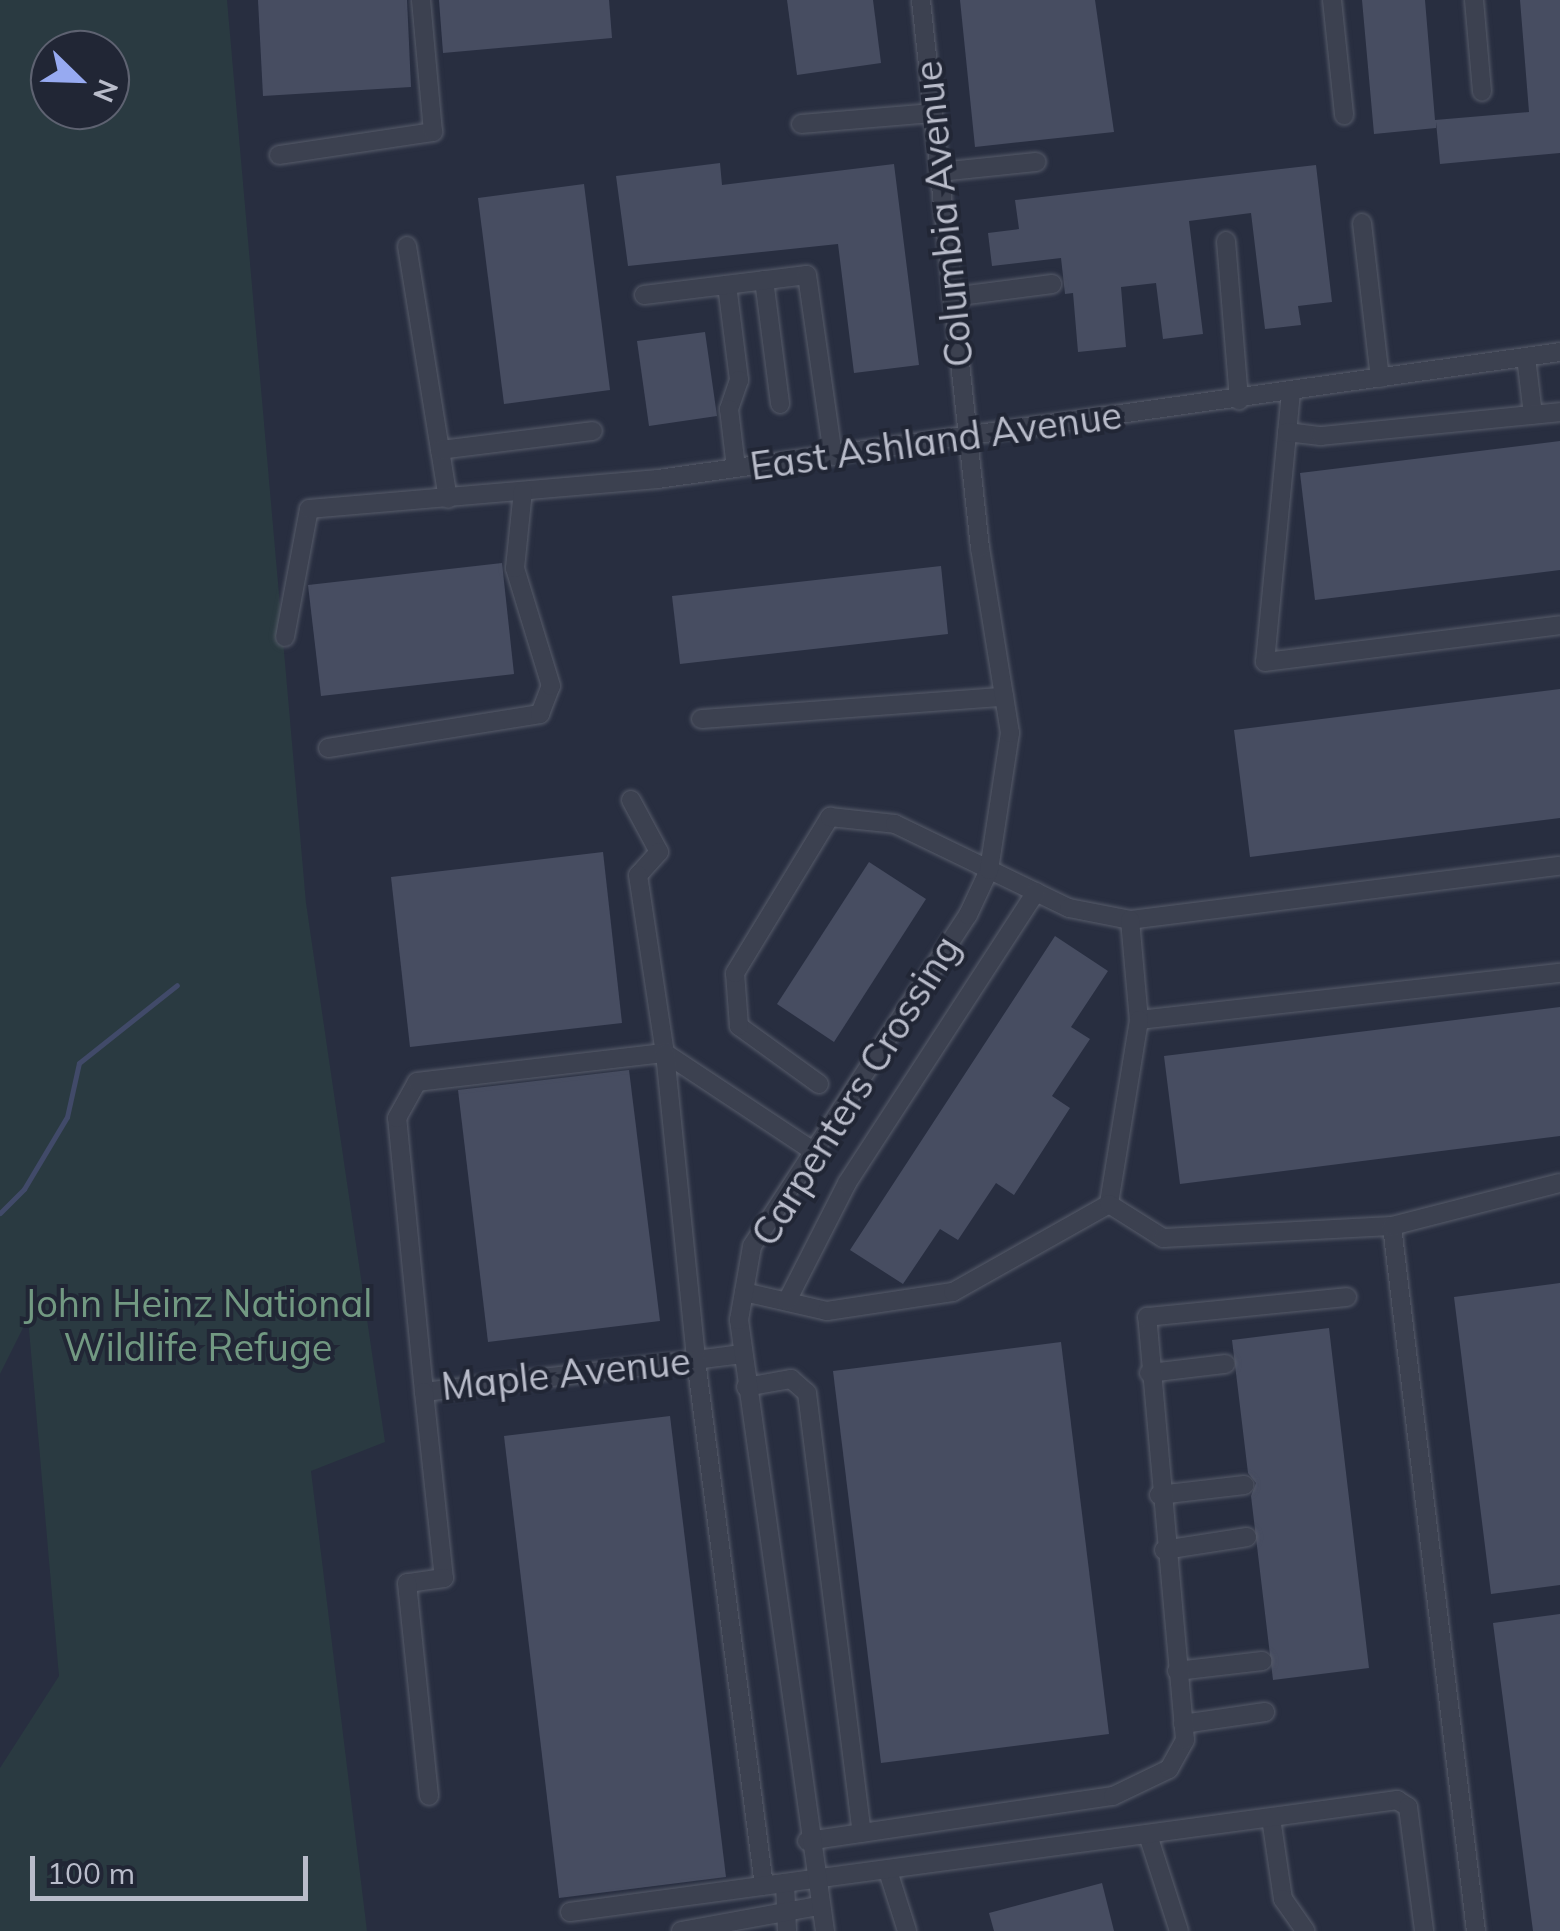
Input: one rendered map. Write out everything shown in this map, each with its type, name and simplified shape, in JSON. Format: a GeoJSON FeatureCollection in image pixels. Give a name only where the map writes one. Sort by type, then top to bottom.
{"type":"FeatureCollection","features":[{"type":"Feature","properties":{"kind":"street"},"geometry":{"type":"LineString","coordinates":[[279,156],[433,132],[421,0]]}},
{"type":"Feature","properties":{"kind":"street","name":"Columbia Avenue"},"geometry":{"type":"LineString","coordinates":[[921,0],[988,607]]}},
{"type":"Feature","properties":{"kind":"street"},"geometry":{"type":"LineString","coordinates":[[1332,0],[1344,115]]}},
{"type":"Feature","properties":{"kind":"street"},"geometry":{"type":"LineString","coordinates":[[1474,0],[1482,92]]}},
{"type":"Feature","properties":{"kind":"street"},"geometry":{"type":"LineString","coordinates":[[801,124],[933,113]]}},
{"type":"Feature","properties":{"kind":"street"},"geometry":{"type":"LineString","coordinates":[[939,172],[1036,162]]}},
{"type":"Feature","properties":{"kind":"street"},"geometry":{"type":"LineString","coordinates":[[1362,223],[1380,378]]}},
{"type":"Feature","properties":{"kind":"street"},"geometry":{"type":"LineString","coordinates":[[1226,242],[1239,400]]}},
{"type":"Feature","properties":{"kind":"street"},"geometry":{"type":"LineString","coordinates":[[407,246],[448,498]]}},
{"type":"Feature","properties":{"kind":"street"},"geometry":{"type":"LineString","coordinates":[[644,295],[807,275],[833,456]]}},
{"type":"Feature","properties":{"kind":"street"},"geometry":{"type":"LineString","coordinates":[[764,280],[780,404]]}},
{"type":"Feature","properties":{"kind":"street"},"geometry":{"type":"LineString","coordinates":[[952,297],[1052,284]]}},
{"type":"Feature","properties":{"kind":"street"},"geometry":{"type":"LineString","coordinates":[[727,285],[738,380],[729,409],[736,468]]}},
{"type":"Feature","properties":{"kind":"street","name":"East Ashland Avenue"},"geometry":{"type":"LineString","coordinates":[[284,637],[309,509],[523,491],[971,440],[1560,352]]}},
{"type":"Feature","properties":{"kind":"street"},"geometry":{"type":"LineString","coordinates":[[1526,357],[1533,415]]}},
{"type":"Feature","properties":{"kind":"street"},"geometry":{"type":"LineString","coordinates":[[1292,392],[1264,662],[1560,624]]}},
{"type":"Feature","properties":{"kind":"street"},"geometry":{"type":"LineString","coordinates":[[1288,432],[1321,436],[1560,412]]}},
{"type":"Feature","properties":{"kind":"street"},"geometry":{"type":"LineString","coordinates":[[440,450],[593,431]]}},
{"type":"Feature","properties":{"kind":"street"},"geometry":{"type":"LineString","coordinates":[[328,748],[540,714],[551,686],[516,568],[523,491]]}},
{"type":"Feature","properties":{"kind":"street","name":"Carpenters Crossing"},"geometry":{"type":"LineString","coordinates":[[825,1931],[807,1841],[746,1387],[742,1354],[744,1292],[752,1246],[968,915],[989,870],[1010,734],[988,607]]}},
{"type":"Feature","properties":{"kind":"street"},"geometry":{"type":"LineString","coordinates":[[701,720],[1004,697]]}},
{"type":"Feature","properties":{"kind":"street"},"geometry":{"type":"LineString","coordinates":[[631,800],[659,852],[638,875],[666,1052],[696,1360],[764,1886]]}},
{"type":"Feature","properties":{"kind":"street"},"geometry":{"type":"LineString","coordinates":[[819,1084],[739,1026],[735,973],[830,817],[895,824],[1069,908],[1130,920],[1560,866]]}},
{"type":"Feature","properties":{"kind":"street"},"geometry":{"type":"LineString","coordinates":[[787,1302],[847,1182],[1036,892]]}},
{"type":"Feature","properties":{"kind":"street"},"geometry":{"type":"LineString","coordinates":[[1108,1204],[1139,1020],[1130,920]]}},
{"type":"Feature","properties":{"kind":"street"},"geometry":{"type":"LineString","coordinates":[[1139,1020],[1560,974]]}},
{"type":"Feature","properties":{"kind":"street"},"geometry":{"type":"LineString","coordinates":[[666,1052],[813,1151]]}},
{"type":"Feature","properties":{"kind":"street","name":"Maple Avenue"},"geometry":{"type":"LineString","coordinates":[[666,1052],[418,1082],[397,1118],[424,1392],[742,1354]]}},
{"type":"Feature","properties":{"kind":"street"},"geometry":{"type":"LineString","coordinates":[[1108,1204],[1163,1238],[1392,1226],[1560,1183]]}},
{"type":"Feature","properties":{"kind":"street"},"geometry":{"type":"LineString","coordinates":[[744,1292],[827,1310],[953,1292],[1108,1204]]}},
{"type":"Feature","properties":{"kind":"street"},"geometry":{"type":"LineString","coordinates":[[1392,1226],[1476,1931]]}},
{"type":"Feature","properties":{"kind":"street"},"geometry":{"type":"LineString","coordinates":[[807,1841],[1113,1796],[1169,1769],[1185,1740],[1164,1550],[1146,1317],[1347,1297]]}},
{"type":"Feature","properties":{"kind":"street"},"geometry":{"type":"LineString","coordinates":[[1149,1372],[1224,1364]]}},
{"type":"Feature","properties":{"kind":"street"},"geometry":{"type":"LineString","coordinates":[[746,1387],[791,1379],[808,1394],[862,1833]]}},
{"type":"Feature","properties":{"kind":"street"},"geometry":{"type":"LineString","coordinates":[[424,1392],[444,1578],[407,1583],[429,1796]]}},
{"type":"Feature","properties":{"kind":"street"},"geometry":{"type":"LineString","coordinates":[[1159,1495],[1244,1485]]}},
{"type":"Feature","properties":{"kind":"street"},"geometry":{"type":"LineString","coordinates":[[1164,1550],[1247,1537]]}},
{"type":"Feature","properties":{"kind":"street"},"geometry":{"type":"LineString","coordinates":[[1178,1671],[1262,1661]]}},
{"type":"Feature","properties":{"kind":"street"},"geometry":{"type":"LineString","coordinates":[[1183,1724],[1265,1712]]}},
{"type":"Feature","properties":{"kind":"street"},"geometry":{"type":"LineString","coordinates":[[570,1912],[1397,1800],[1408,1808],[1424,1931]]}},
{"type":"Feature","properties":{"kind":"street"},"geometry":{"type":"LineString","coordinates":[[1271,1818],[1283,1899],[1305,1931]]}},
{"type":"Feature","properties":{"kind":"street"},"geometry":{"type":"LineString","coordinates":[[1148,1835],[1179,1931]]}},
{"type":"Feature","properties":{"kind":"street"},"geometry":{"type":"LineString","coordinates":[[888,1871],[907,1931]]}},
{"type":"Feature","properties":{"kind":"street"},"geometry":{"type":"LineString","coordinates":[[785,1883],[786,1923]]}},
{"type":"Feature","properties":{"kind":"street"},"geometry":{"type":"LineString","coordinates":[[680,1931],[786,1923],[819,1906]]}},
{"type":"Feature","properties":{"kind":"green space","name":"John Heinz National Wildlife Refuge"},"geometry":{"type":"Polygon","coordinates":[[[0,0],[227,0],[306,903],[385,1442],[311,1471],[367,1931],[0,1931],[0,1768],[59,1676],[28,1318],[0,1374],[0,0]]]}},
{"type":"Feature","properties":{"kind":"building"},"geometry":{"type":"Polygon","coordinates":[[[258,0],[407,0],[411,87],[263,96],[258,0]]]}},
{"type":"Feature","properties":{"kind":"building"},"geometry":{"type":"Polygon","coordinates":[[[439,0],[609,0],[612,38],[443,53],[439,0]]]}},
{"type":"Feature","properties":{"kind":"building"},"geometry":{"type":"Polygon","coordinates":[[[787,0],[873,0],[881,63],[797,75],[787,0]]]}},
{"type":"Feature","properties":{"kind":"building"},"geometry":{"type":"Polygon","coordinates":[[[960,0],[1095,0],[1114,132],[975,147],[960,0]]]}},
{"type":"Feature","properties":{"kind":"building"},"geometry":{"type":"Polygon","coordinates":[[[1362,0],[1425,0],[1435,120],[1529,112],[1520,0],[1560,0],[1560,153],[1440,164],[1436,122],[1436,128],[1374,134],[1362,0]]]}},
{"type":"Feature","properties":{"kind":"building"},"geometry":{"type":"Polygon","coordinates":[[[720,163],[722,185],[894,164],[919,365],[854,373],[838,244],[628,266],[616,176],[720,163]]]}},
{"type":"Feature","properties":{"kind":"building"},"geometry":{"type":"Polygon","coordinates":[[[1316,165],[1332,302],[1298,306],[1301,325],[1265,329],[1251,213],[1189,221],[1203,334],[1163,339],[1156,283],[1121,287],[1126,347],[1078,352],[1073,293],[1065,294],[1061,258],[992,266],[988,233],[1019,229],[1015,200],[1316,165]]]}},
{"type":"Feature","properties":{"kind":"building"},"geometry":{"type":"Polygon","coordinates":[[[584,184],[610,390],[504,404],[478,198],[584,184]]]}},
{"type":"Feature","properties":{"kind":"building"},"geometry":{"type":"Polygon","coordinates":[[[705,332],[717,416],[649,426],[637,341],[705,332]]]}},
{"type":"Feature","properties":{"kind":"building"},"geometry":{"type":"Polygon","coordinates":[[[1560,441],[1560,570],[1315,600],[1300,473],[1560,441]]]}},
{"type":"Feature","properties":{"kind":"building"},"geometry":{"type":"Polygon","coordinates":[[[502,563],[514,674],[321,696],[308,585],[502,563]]]}},
{"type":"Feature","properties":{"kind":"building"},"geometry":{"type":"Polygon","coordinates":[[[941,566],[948,634],[680,664],[672,596],[941,566]]]}},
{"type":"Feature","properties":{"kind":"building"},"geometry":{"type":"Polygon","coordinates":[[[1560,689],[1560,818],[1250,857],[1234,730],[1560,689]]]}},
{"type":"Feature","properties":{"kind":"building"},"geometry":{"type":"Polygon","coordinates":[[[603,852],[622,1023],[410,1047],[391,877],[603,852]]]}},
{"type":"Feature","properties":{"kind":"building"},"geometry":{"type":"Polygon","coordinates":[[[869,862],[926,899],[834,1042],[777,1004],[869,862]]]}},
{"type":"Feature","properties":{"kind":"building"},"geometry":{"type":"Polygon","coordinates":[[[1055,936],[1108,971],[1071,1027],[1090,1039],[1052,1096],[1070,1108],[1014,1195],[996,1183],[958,1240],[940,1229],[903,1284],[850,1250],[1055,936]]]}},
{"type":"Feature","properties":{"kind":"building"},"geometry":{"type":"Polygon","coordinates":[[[1560,1007],[1560,1136],[1180,1184],[1164,1056],[1560,1007]]]}},
{"type":"Feature","properties":{"kind":"building"},"geometry":{"type":"Polygon","coordinates":[[[629,1070],[660,1321],[488,1342],[458,1090],[629,1070]]]}},
{"type":"Feature","properties":{"kind":"building"},"geometry":{"type":"Polygon","coordinates":[[[1560,1283],[1560,1585],[1491,1594],[1454,1297],[1560,1283]]]}},
{"type":"Feature","properties":{"kind":"building"},"geometry":{"type":"Polygon","coordinates":[[[1329,1328],[1369,1668],[1273,1680],[1251,1496],[1256,1483],[1248,1473],[1232,1340],[1329,1328]]]}},
{"type":"Feature","properties":{"kind":"building"},"geometry":{"type":"Polygon","coordinates":[[[1061,1342],[1109,1734],[881,1763],[833,1371],[1061,1342]]]}},
{"type":"Feature","properties":{"kind":"building"},"geometry":{"type":"Polygon","coordinates":[[[670,1416],[726,1877],[559,1898],[504,1436],[670,1416]]]}},
{"type":"Feature","properties":{"kind":"building"},"geometry":{"type":"Polygon","coordinates":[[[1560,1614],[1560,1931],[1533,1931],[1493,1623],[1560,1614]]]}},
{"type":"Feature","properties":{"kind":"building"},"geometry":{"type":"Polygon","coordinates":[[[1102,1883],[1114,1931],[994,1931],[989,1913],[1102,1883]]]}},
{"type":"Feature","properties":{"kind":"waterway"},"geometry":{"type":"LineString","coordinates":[[0,1213],[24,1189],[67,1117],[79,1063],[177,985]]}}]}
